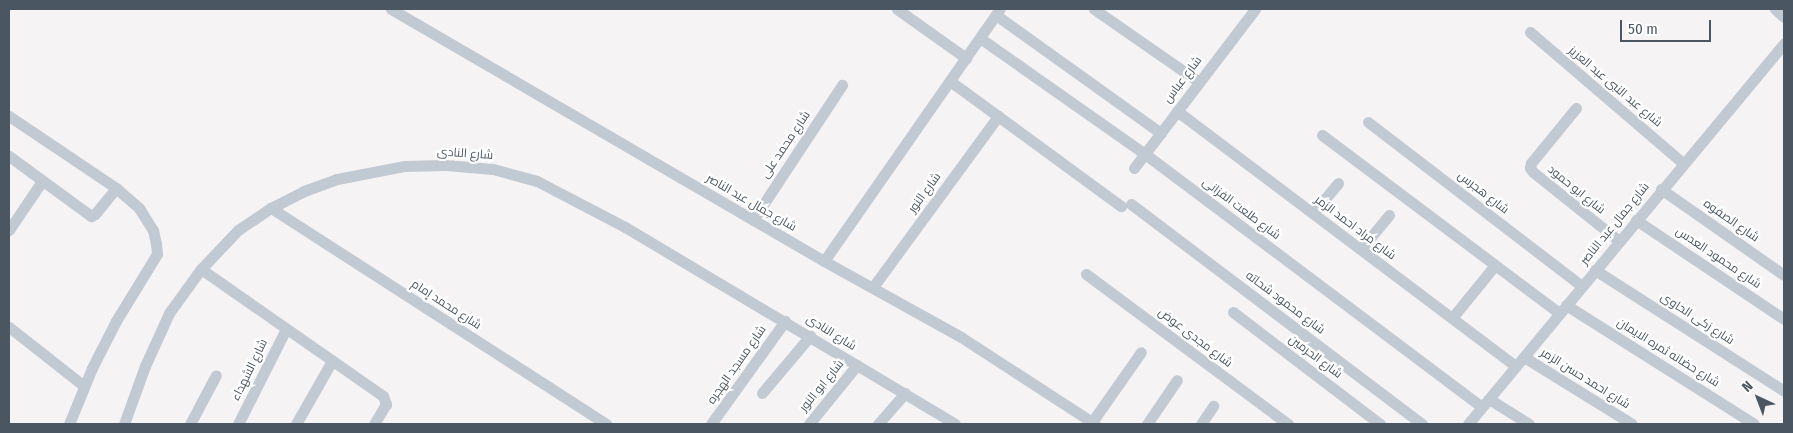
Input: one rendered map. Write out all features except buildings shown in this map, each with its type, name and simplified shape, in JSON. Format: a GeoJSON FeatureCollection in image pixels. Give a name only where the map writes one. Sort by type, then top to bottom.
{"type":"FeatureCollection","features":[{"type":"Feature","properties":{"kind":"street","name":"شارع جمال عبد الناصر"},"geometry":{"type":"LineString","coordinates":[[391,9],[824,261],[961,337],[1093,423]]}},
{"type":"Feature","properties":{"kind":"street"},"geometry":{"type":"LineString","coordinates":[[898,9],[966,58]]}},
{"type":"Feature","properties":{"kind":"street"},"geometry":{"type":"LineString","coordinates":[[1094,9],[1198,82]]}},
{"type":"Feature","properties":{"kind":"street","name":"شارع عباس"},"geometry":{"type":"LineString","coordinates":[[1134,168],[1255,9]]}},
{"type":"Feature","properties":{"kind":"street"},"geometry":{"type":"LineString","coordinates":[[1775,9],[1784,16]]}},
{"type":"Feature","properties":{"kind":"street"},"geometry":{"type":"LineString","coordinates":[[824,261],[998,12],[1161,133]]}},
{"type":"Feature","properties":{"kind":"street","name":"شارع عبد النبى عبد العزيز"},"geometry":{"type":"LineString","coordinates":[[1530,32],[1683,163]]}},
{"type":"Feature","properties":{"kind":"street","name":"شارع طلعت الفزانى"},"geometry":{"type":"LineString","coordinates":[[980,38],[1145,154],[1486,403]]}},
{"type":"Feature","properties":{"kind":"street","name":"شارع جمال عبد الناصر"},"geometry":{"type":"LineString","coordinates":[[1470,424],[1618,241],[1784,43]]}},
{"type":"Feature","properties":{"kind":"street","name":"شارع محمود شحاته"},"geometry":{"type":"LineString","coordinates":[[950,81],[1126,205],[1422,424]]}},
{"type":"Feature","properties":{"kind":"street","name":"شارع محمد على"},"geometry":{"type":"LineString","coordinates":[[753,220],[842,85]]}},
{"type":"Feature","properties":{"kind":"street","name":"شارع ابو حمود"},"geometry":{"type":"LineString","coordinates":[[1576,108],[1531,163],[1530,168],[1618,241]]}},
{"type":"Feature","properties":{"kind":"street","name":"شارع مراد احمد الزمر"},"geometry":{"type":"LineString","coordinates":[[1177,111],[1516,366]]}},
{"type":"Feature","properties":{"kind":"street","name":"شارع النور"},"geometry":{"type":"LineString","coordinates":[[873,287],[998,116]]}},
{"type":"Feature","properties":{"kind":"street"},"geometry":{"type":"LineString","coordinates":[[9,117],[116,188],[139,208],[153,230],[157,254],[116,321],[84,386],[69,424]]}},
{"type":"Feature","properties":{"kind":"street","name":"شارع هجرس"},"geometry":{"type":"LineString","coordinates":[[1368,122],[1582,286]]}},
{"type":"Feature","properties":{"kind":"street","name":"شارع حضانه ثمره الايمان"},"geometry":{"type":"LineString","coordinates":[[1322,134],[1495,265],[1563,309],[1754,424]]}},
{"type":"Feature","properties":{"kind":"street"},"geometry":{"type":"LineString","coordinates":[[9,156],[91,216],[95,214],[116,188]]}},
{"type":"Feature","properties":{"kind":"street","name":"شارع النادى"},"geometry":{"type":"LineString","coordinates":[[124,424],[145,366],[169,313],[201,269],[238,230],[271,208],[312,188],[372,171],[404,166],[446,165],[493,169],[537,181],[625,226],[905,393],[953,424]]}},
{"type":"Feature","properties":{"kind":"street"},"geometry":{"type":"LineString","coordinates":[[9,230],[42,181]]}},
{"type":"Feature","properties":{"kind":"street"},"geometry":{"type":"LineString","coordinates":[[1313,213],[1338,183]]}},
{"type":"Feature","properties":{"kind":"street","name":"شارع الصفوه"},"geometry":{"type":"LineString","coordinates":[[1662,189],[1784,275]]}},
{"type":"Feature","properties":{"kind":"street","name":"شارع محمد إمام"},"geometry":{"type":"LineString","coordinates":[[271,208],[606,424]]}},
{"type":"Feature","properties":{"kind":"street"},"geometry":{"type":"LineString","coordinates":[[1361,249],[1389,215]]}},
{"type":"Feature","properties":{"kind":"street","name":"شارع محمود العدس"},"geometry":{"type":"LineString","coordinates":[[1636,220],[1784,319]]}},
{"type":"Feature","properties":{"kind":"street"},"geometry":{"type":"LineString","coordinates":[[1452,318],[1495,265]]}},
{"type":"Feature","properties":{"kind":"street"},"geometry":{"type":"LineString","coordinates":[[201,269],[383,396],[386,404],[374,424]]}},
{"type":"Feature","properties":{"kind":"street","name":"شارع زكى الحاوى"},"geometry":{"type":"LineString","coordinates":[[1595,270],[1784,391]]}},
{"type":"Feature","properties":{"kind":"street","name":"شارع مجدى عوض"},"geometry":{"type":"LineString","coordinates":[[1086,274],[1288,424]]}},
{"type":"Feature","properties":{"kind":"street","name":"شارع الحرمين"},"geometry":{"type":"LineString","coordinates":[[1233,312],[1380,424]]}},
{"type":"Feature","properties":{"kind":"street","name":"شارع مسجد الهجره"},"geometry":{"type":"LineString","coordinates":[[712,424],[785,321]]}},
{"type":"Feature","properties":{"kind":"street"},"geometry":{"type":"LineString","coordinates":[[9,327],[84,386]]}},
{"type":"Feature","properties":{"kind":"street","name":"شارع الشهداء"},"geometry":{"type":"LineString","coordinates":[[238,424],[286,328]]}},
{"type":"Feature","properties":{"kind":"street"},"geometry":{"type":"LineString","coordinates":[[762,393],[810,336]]}},
{"type":"Feature","properties":{"kind":"street"},"geometry":{"type":"LineString","coordinates":[[1093,423],[1141,352]]}},
{"type":"Feature","properties":{"kind":"street","name":"شارع احمد حسن الزمر"},"geometry":{"type":"LineString","coordinates":[[1524,356],[1632,424]]}},
{"type":"Feature","properties":{"kind":"street"},"geometry":{"type":"LineString","coordinates":[[296,424],[332,361]]}},
{"type":"Feature","properties":{"kind":"street","name":"شارع ابو النور"},"geometry":{"type":"LineString","coordinates":[[809,424],[857,365]]}},
{"type":"Feature","properties":{"kind":"street"},"geometry":{"type":"LineString","coordinates":[[190,424],[216,376]]}},
{"type":"Feature","properties":{"kind":"street"},"geometry":{"type":"LineString","coordinates":[[1147,424],[1177,380]]}},
{"type":"Feature","properties":{"kind":"street"},"geometry":{"type":"LineString","coordinates":[[878,424],[905,393]]}},
{"type":"Feature","properties":{"kind":"street"},"geometry":{"type":"LineString","coordinates":[[1486,403],[1529,424]]}},
{"type":"Feature","properties":{"kind":"street"},"geometry":{"type":"LineString","coordinates":[[1201,424],[1213,406]]}}]}
